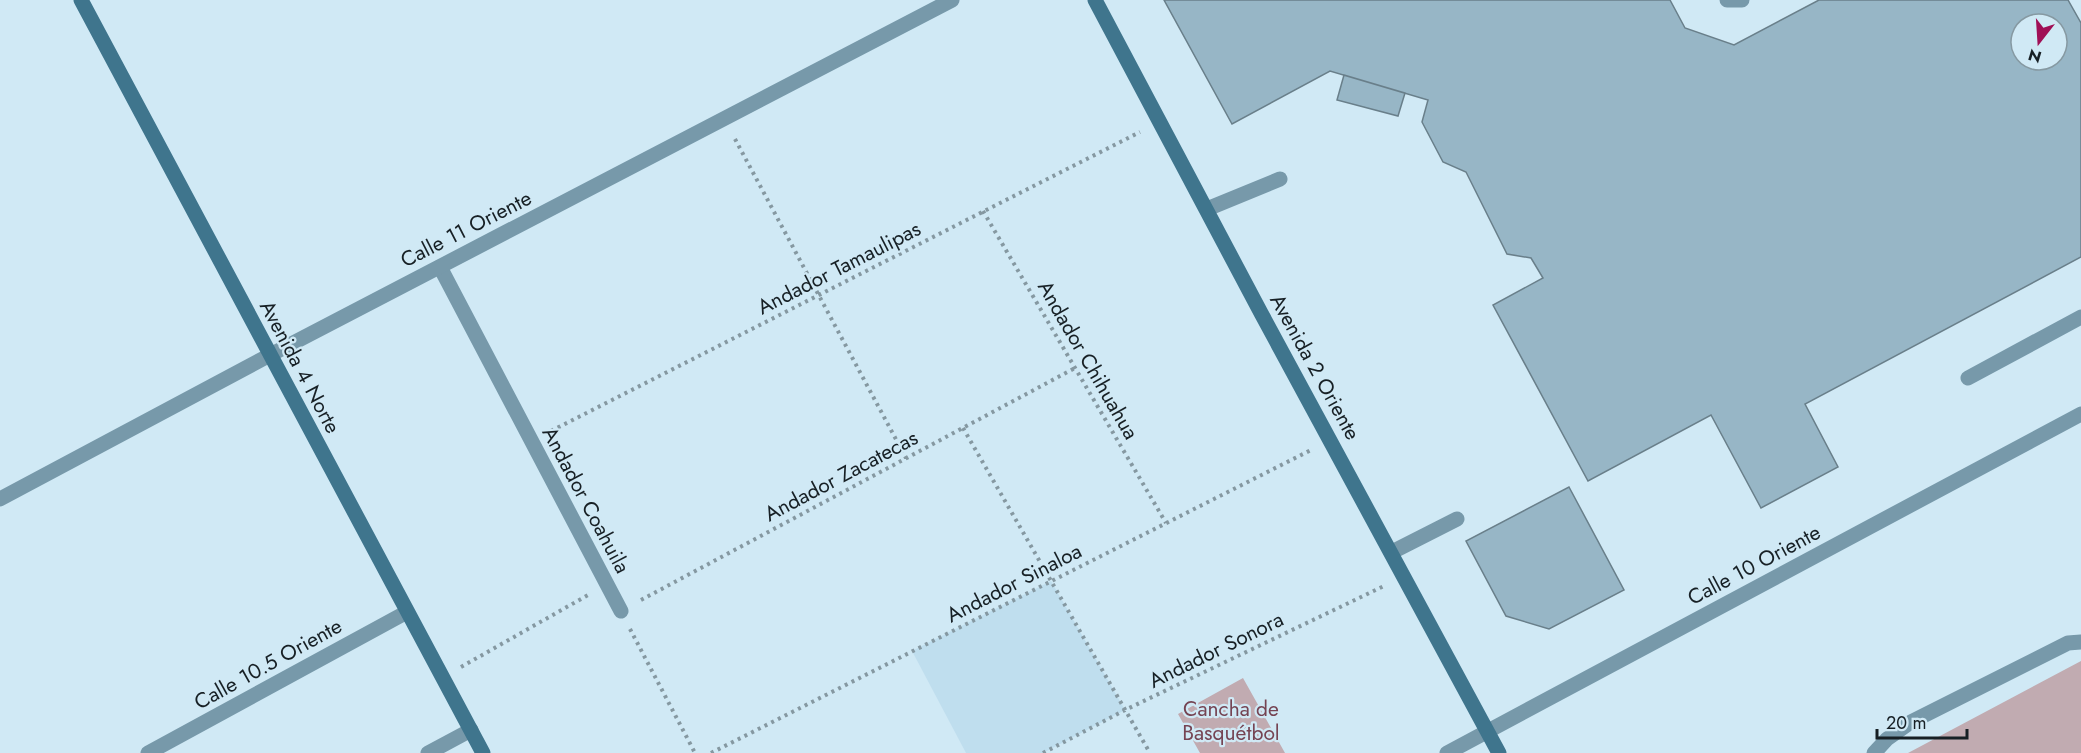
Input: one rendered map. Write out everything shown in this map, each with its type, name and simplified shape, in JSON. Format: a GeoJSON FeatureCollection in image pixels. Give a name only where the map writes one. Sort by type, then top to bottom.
{"type":"FeatureCollection","features":[{"type":"Feature","properties":{"kind":"street","name":"Avenida 4 Norte"},"geometry":{"type":"LineString","coordinates":[[81,0],[483,753]]}},
{"type":"Feature","properties":{"kind":"street","name":"Calle 11 Oriente"},"geometry":{"type":"LineString","coordinates":[[0,499],[270,355],[952,0]]}},
{"type":"Feature","properties":{"kind":"street","name":"Avenida 2 Oriente"},"geometry":{"type":"LineString","coordinates":[[1095,0],[1499,753]]}},
{"type":"Feature","properties":{"kind":"street"},"geometry":{"type":"LineString","coordinates":[[1727,0],[1742,0]]}},
{"type":"Feature","properties":{"kind":"street"},"geometry":{"type":"LineString","coordinates":[[1207,209],[1280,179]]}},
{"type":"Feature","properties":{"kind":"street","name":"Andador Coahuila"},"geometry":{"type":"LineString","coordinates":[[440,267],[621,611]]}},
{"type":"Feature","properties":{"kind":"street"},"geometry":{"type":"LineString","coordinates":[[1968,378],[2081,317]]}},
{"type":"Feature","properties":{"kind":"street","name":"Calle 10 Oriente"},"geometry":{"type":"LineString","coordinates":[[1447,753],[2081,414]]}},
{"type":"Feature","properties":{"kind":"street"},"geometry":{"type":"LineString","coordinates":[[1392,552],[1457,519]]}},
{"type":"Feature","properties":{"kind":"street","name":"Calle 10.5 Oriente"},"geometry":{"type":"LineString","coordinates":[[148,753],[407,612]]}},
{"type":"Feature","properties":{"kind":"street"},"geometry":{"type":"LineString","coordinates":[[1874,753],[1887,739],[1911,722],[2068,643],[2081,642]]}},
{"type":"Feature","properties":{"kind":"street"},"geometry":{"type":"LineString","coordinates":[[428,753],[471,730]]}},
{"type":"Feature","properties":{"kind":"path"},"geometry":{"type":"LineString","coordinates":[[724,119],[906,458]]}},
{"type":"Feature","properties":{"kind":"path","name":"Andador Tamaulipas"},"geometry":{"type":"LineString","coordinates":[[531,441],[1160,122]]}},
{"type":"Feature","properties":{"kind":"path","name":"Andador Chihuahua"},"geometry":{"type":"LineString","coordinates":[[983,211],[1166,523]]}},
{"type":"Feature","properties":{"kind":"path","name":"Andador Zacatecas"},"geometry":{"type":"LineString","coordinates":[[621,611],[1075,368]]}},
{"type":"Feature","properties":{"kind":"path"},"geometry":{"type":"LineString","coordinates":[[963,428],[1150,753]]}},
{"type":"Feature","properties":{"kind":"path","name":"Andador Sinaloa"},"geometry":{"type":"LineString","coordinates":[[711,753],[1331,440]]}},
{"type":"Feature","properties":{"kind":"path","name":"Andador Sonora"},"geometry":{"type":"LineString","coordinates":[[1043,753],[1125,710],[1404,576]]}},
{"type":"Feature","properties":{"kind":"path"},"geometry":{"type":"LineString","coordinates":[[442,677],[607,585]]}},
{"type":"Feature","properties":{"kind":"path"},"geometry":{"type":"LineString","coordinates":[[621,611],[695,753]]}},
{"type":"Feature","properties":{"kind":"shaded area"},"geometry":{"type":"Polygon","coordinates":[[[1051,581],[1125,710],[1043,753],[966,753],[912,651],[1051,581]]]}},
{"type":"Feature","properties":{"kind":"green space"},"geometry":{"type":"Polygon","coordinates":[[[2081,661],[2081,753],[1908,753],[2081,661]]]}},
{"type":"Feature","properties":{"kind":"green space","name":"Cancha de Basquétbol"},"geometry":{"type":"Polygon","coordinates":[[[1243,678],[1285,753],[1200,753],[1178,714],[1243,678]]]}},
{"type":"Feature","properties":{"kind":"building"},"geometry":{"type":"Polygon","coordinates":[[[1164,0],[1670,0],[1685,28],[1734,45],[1819,0],[2068,0],[2081,23],[2081,257],[1805,404],[1838,467],[1761,508],[1711,415],[1588,481],[1493,305],[1543,278],[1531,258],[1507,254],[1466,172],[1443,162],[1422,122],[1428,100],[1330,71],[1232,124],[1164,0]]]}},
{"type":"Feature","properties":{"kind":"building"},"geometry":{"type":"Polygon","coordinates":[[[1344,75],[1405,93],[1398,116],[1337,100],[1344,75]]]}},
{"type":"Feature","properties":{"kind":"building"},"geometry":{"type":"Polygon","coordinates":[[[1569,487],[1624,590],[1549,629],[1506,616],[1466,541],[1569,487]]]}}]}
